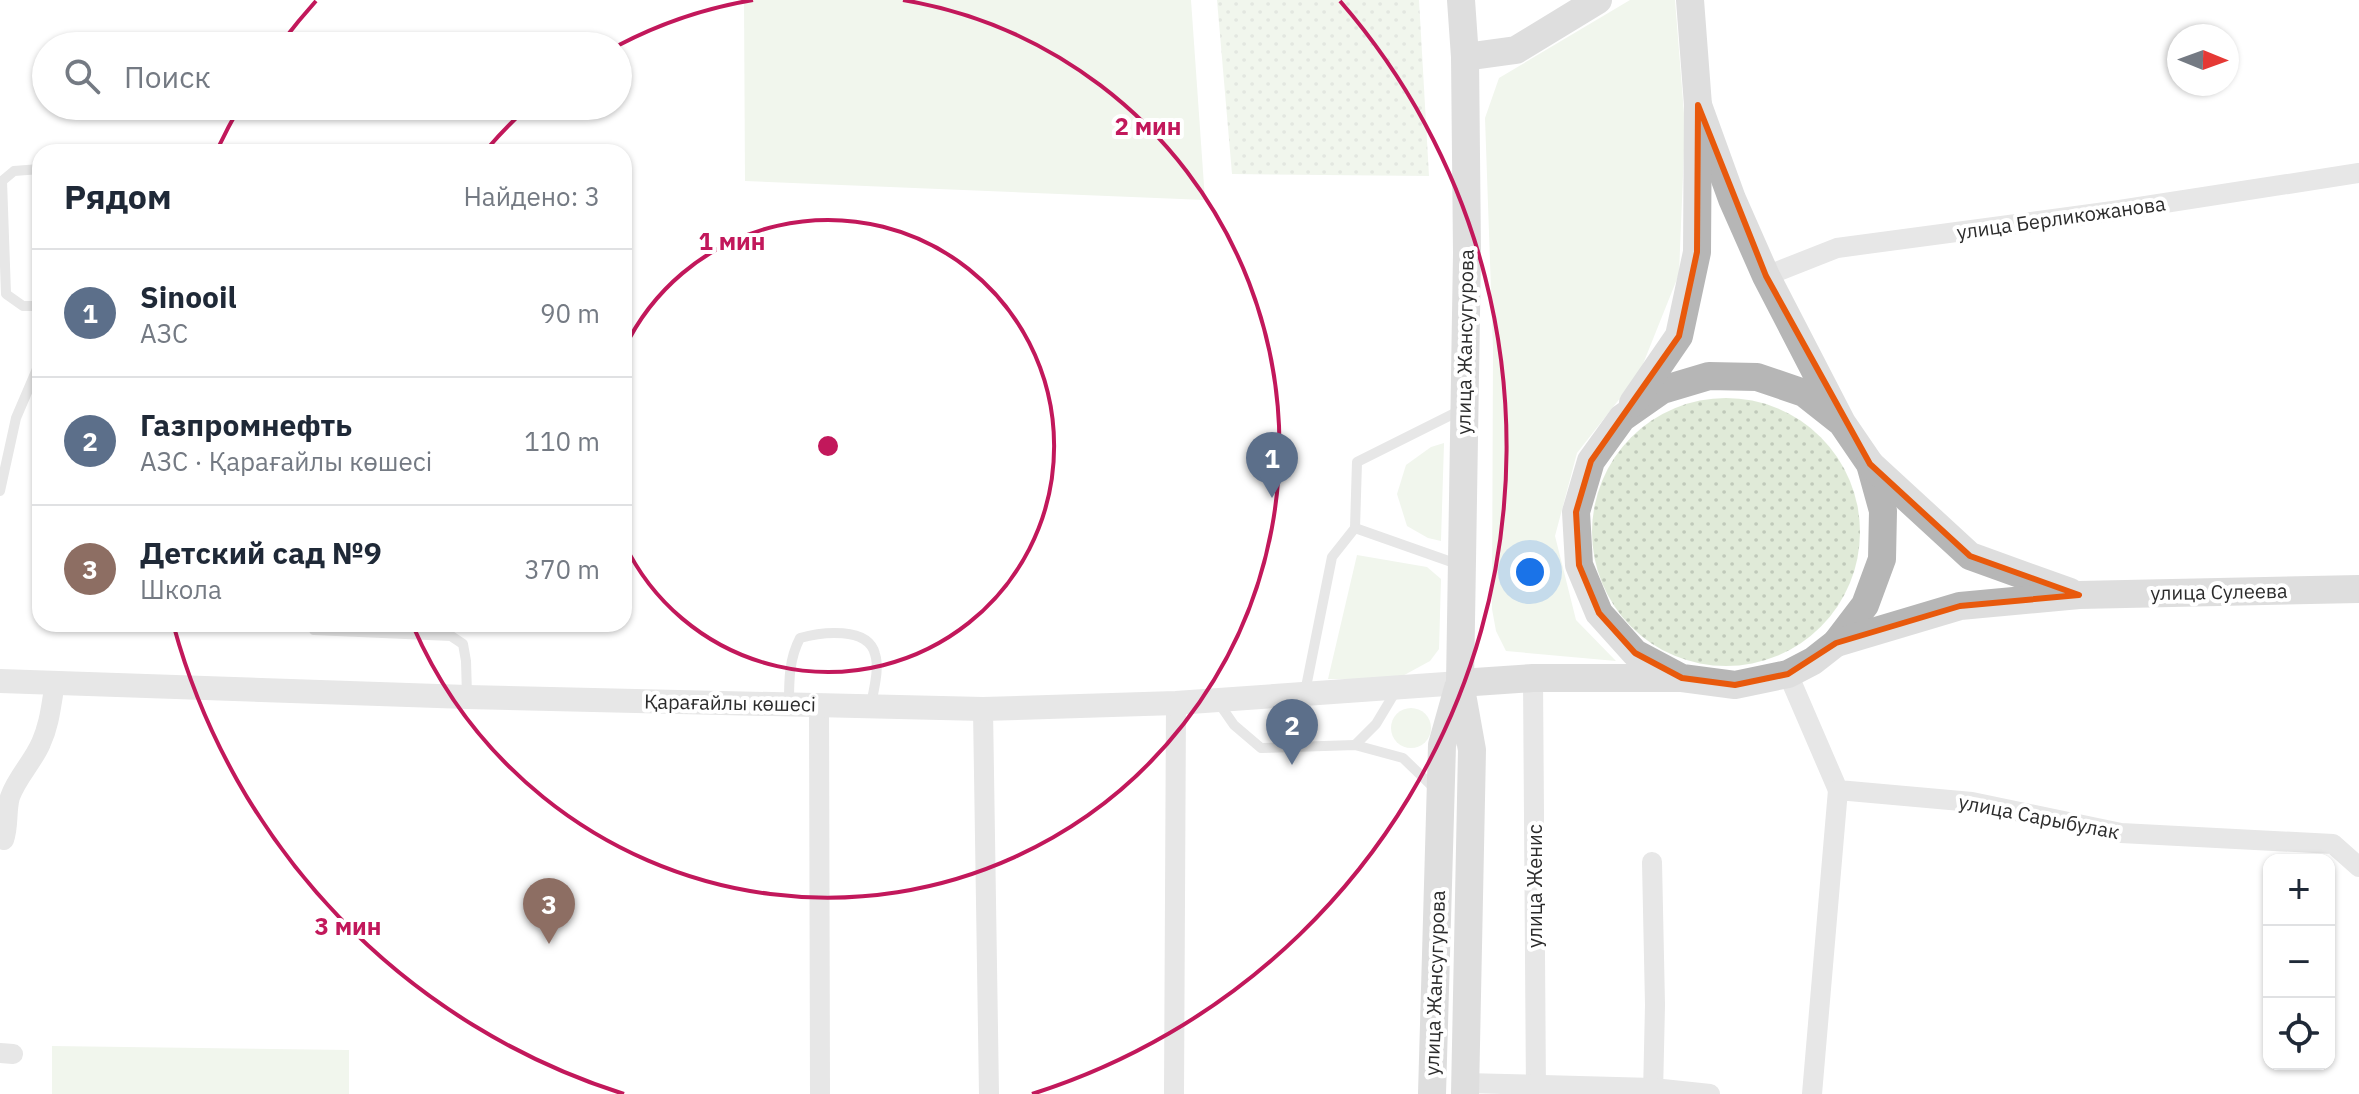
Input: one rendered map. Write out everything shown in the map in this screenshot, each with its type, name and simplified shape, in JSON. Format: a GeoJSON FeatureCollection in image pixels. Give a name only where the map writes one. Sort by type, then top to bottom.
{"type":"FeatureCollection","features":[{"type":"Feature","properties":{"kind":"main road","name":"улица Жансугурова"},"geometry":{"type":"LineString","coordinates":[[1461,0],[1465,57],[1467,253],[1460,683],[1472,750],[1465,1088]]}},
{"type":"Feature","properties":{"kind":"main road"},"geometry":{"type":"LineString","coordinates":[[1465,57],[1516,50],[1598,0]]}},
{"type":"Feature","properties":{"kind":"main road"},"geometry":{"type":"LineString","coordinates":[[1682,678],[1635,653],[1599,613],[1579,565],[1576,512],[1591,461],[1679,336],[1697,252],[1698,105],[1690,0]]}},
{"type":"Feature","properties":{"kind":"main road"},"geometry":{"type":"LineString","coordinates":[[1698,105],[1732,199],[1766,276],[1842,423],[1870,464],[1970,556],[2079,595]]}},
{"type":"Feature","properties":{"kind":"main road"},"geometry":{"type":"LineString","coordinates":[[1622,418],[1662,390],[1709,376],[1757,377],[1804,393],[1842,423]]}},
{"type":"Feature","properties":{"kind":"main road"},"geometry":{"type":"LineString","coordinates":[[1460,683],[1533,678],[1682,678],[1735,685],[1788,674],[1813,661],[1836,643],[1865,605],[1882,559],[1883,511],[1870,464]]}},
{"type":"Feature","properties":{"kind":"main road","name":"улица Сулеева"},"geometry":{"type":"LineString","coordinates":[[1836,643],[1960,606],[2079,595],[2359,589]]}},
{"type":"Feature","properties":{"kind":"main road","name":"улица Жансугурова"},"geometry":{"type":"LineString","coordinates":[[1432,1094],[1442,745],[1460,683]]}},
{"type":"Feature","properties":{"kind":"street","name":"улица Берликожанова"},"geometry":{"type":"LineString","coordinates":[[1766,276],[1837,248],[2113,211],[2359,173]]}},
{"type":"Feature","properties":{"kind":"street"},"geometry":{"type":"LineString","coordinates":[[1788,674],[1838,790],[1812,1094]]}},
{"type":"Feature","properties":{"kind":"street","name":"улица Женис"},"geometry":{"type":"LineString","coordinates":[[1533,678],[1536,1090]]}},
{"type":"Feature","properties":{"kind":"street","name":"Қарағайлы көшесі"},"geometry":{"type":"LineString","coordinates":[[0,681],[467,697],[983,709],[1217,701],[1460,683]]}},
{"type":"Feature","properties":{"kind":"street"},"geometry":{"type":"LineString","coordinates":[[0,839],[4,840],[6,833],[10,798],[49,727],[55,683]]}},
{"type":"Feature","properties":{"kind":"street"},"geometry":{"type":"LineString","coordinates":[[1174,1094],[1176,703]]}},
{"type":"Feature","properties":{"kind":"street"},"geometry":{"type":"LineString","coordinates":[[819,704],[820,1094]]}},
{"type":"Feature","properties":{"kind":"street"},"geometry":{"type":"LineString","coordinates":[[983,709],[989,1094]]}},
{"type":"Feature","properties":{"kind":"street","name":"улица Сарыбулак"},"geometry":{"type":"LineString","coordinates":[[1838,790],[1972,802],[2121,833],[2333,844],[2359,867]]}},
{"type":"Feature","properties":{"kind":"street"},"geometry":{"type":"LineString","coordinates":[[1652,862],[1653,1091]]}},
{"type":"Feature","properties":{"kind":"street"},"geometry":{"type":"LineString","coordinates":[[1465,1088],[1710,1094]]}},
{"type":"Feature","properties":{"kind":"lane"},"geometry":{"type":"LineString","coordinates":[[32,170],[14,171],[2,181],[6,294],[23,306],[32,306]]}},
{"type":"Feature","properties":{"kind":"lane"},"geometry":{"type":"LineString","coordinates":[[0,491],[16,418],[32,381]]}},
{"type":"Feature","properties":{"kind":"lane"},"geometry":{"type":"LineString","coordinates":[[1304,695],[1332,557],[1355,528],[1357,462],[1464,408]]}},
{"type":"Feature","properties":{"kind":"lane"},"geometry":{"type":"LineString","coordinates":[[1355,528],[1462,566]]}},
{"type":"Feature","properties":{"kind":"lane"},"geometry":{"type":"LineString","coordinates":[[360,632],[451,636],[463,644],[467,697]]}},
{"type":"Feature","properties":{"kind":"lane"},"geometry":{"type":"LineString","coordinates":[[789,705],[793,650],[800,638],[816,634],[854,635],[868,641],[875,652],[876,662],[871,706]]}},
{"type":"Feature","properties":{"kind":"lane"},"geometry":{"type":"LineString","coordinates":[[1355,745],[1376,724],[1398,688]]}},
{"type":"Feature","properties":{"kind":"lane"},"geometry":{"type":"LineString","coordinates":[[1217,701],[1234,725],[1261,748],[1355,745],[1403,758],[1440,793]]}},
{"type":"Feature","properties":{"kind":"highlighted area"},"geometry":{"type":"Polygon","coordinates":[[[1698,105],[1766,276],[1870,464],[1970,556],[2079,595],[1960,606],[1836,643],[1788,674],[1735,685],[1682,678],[1635,653],[1599,613],[1579,565],[1576,512],[1591,461],[1679,336],[1697,252],[1698,105]]]}},
{"type":"Feature","properties":{"kind":"green space"},"geometry":{"type":"Polygon","coordinates":[[[744,0],[1191,0],[1205,200],[745,181],[744,0]]]}},
{"type":"Feature","properties":{"kind":"green space"},"geometry":{"type":"Polygon","coordinates":[[[1217,0],[1419,0],[1429,176],[1232,174],[1217,0]]]}},
{"type":"Feature","properties":{"kind":"green space"},"geometry":{"type":"Polygon","coordinates":[[[1630,0],[1675,0],[1685,126],[1679,274],[1639,374],[1577,453],[1555,536],[1576,620],[1616,661],[1506,651],[1496,631],[1492,609],[1493,348],[1485,118],[1499,78],[1630,0]]]}},
{"type":"Feature","properties":{"kind":"green space"},"geometry":{"type":"Polygon","coordinates":[[[1713,398],[1739,398],[1777,408],[1801,420],[1821,437],[1838,457],[1855,493],[1860,532],[1855,571],[1838,607],[1821,627],[1801,644],[1765,661],[1739,666],[1713,666],[1687,661],[1651,644],[1622,617],[1597,571],[1592,545],[1592,519],[1597,493],[1614,457],[1641,428],[1687,403],[1713,398]]]}},
{"type":"Feature","properties":{"kind":"green space"},"geometry":{"type":"Polygon","coordinates":[[[1444,443],[1441,541],[1428,538],[1407,526],[1397,494],[1406,465],[1431,447],[1444,443]]]}},
{"type":"Feature","properties":{"kind":"green space"},"geometry":{"type":"Polygon","coordinates":[[[1357,555],[1427,567],[1441,579],[1439,649],[1430,661],[1397,679],[1328,679],[1357,555]]]}},
{"type":"Feature","properties":{"kind":"green space"},"geometry":{"type":"Polygon","coordinates":[[[1411,708],[1425,714],[1431,728],[1425,742],[1411,748],[1397,742],[1391,728],[1397,714],[1411,708]]]}},
{"type":"Feature","properties":{"kind":"green space"},"geometry":{"type":"Polygon","coordinates":[[[52,1046],[349,1050],[349,1094],[52,1094],[52,1046]]]}},
{"type":"Feature","properties":{"kind":"place","name":"Sinooil"},"geometry":{"type":"Point","coordinates":[1272,498]}},
{"type":"Feature","properties":{"kind":"place","name":"Газпромнефть"},"geometry":{"type":"Point","coordinates":[1292,765]}},
{"type":"Feature","properties":{"kind":"place","name":"Детский сад №9"},"geometry":{"type":"Point","coordinates":[549,944]}}]}
